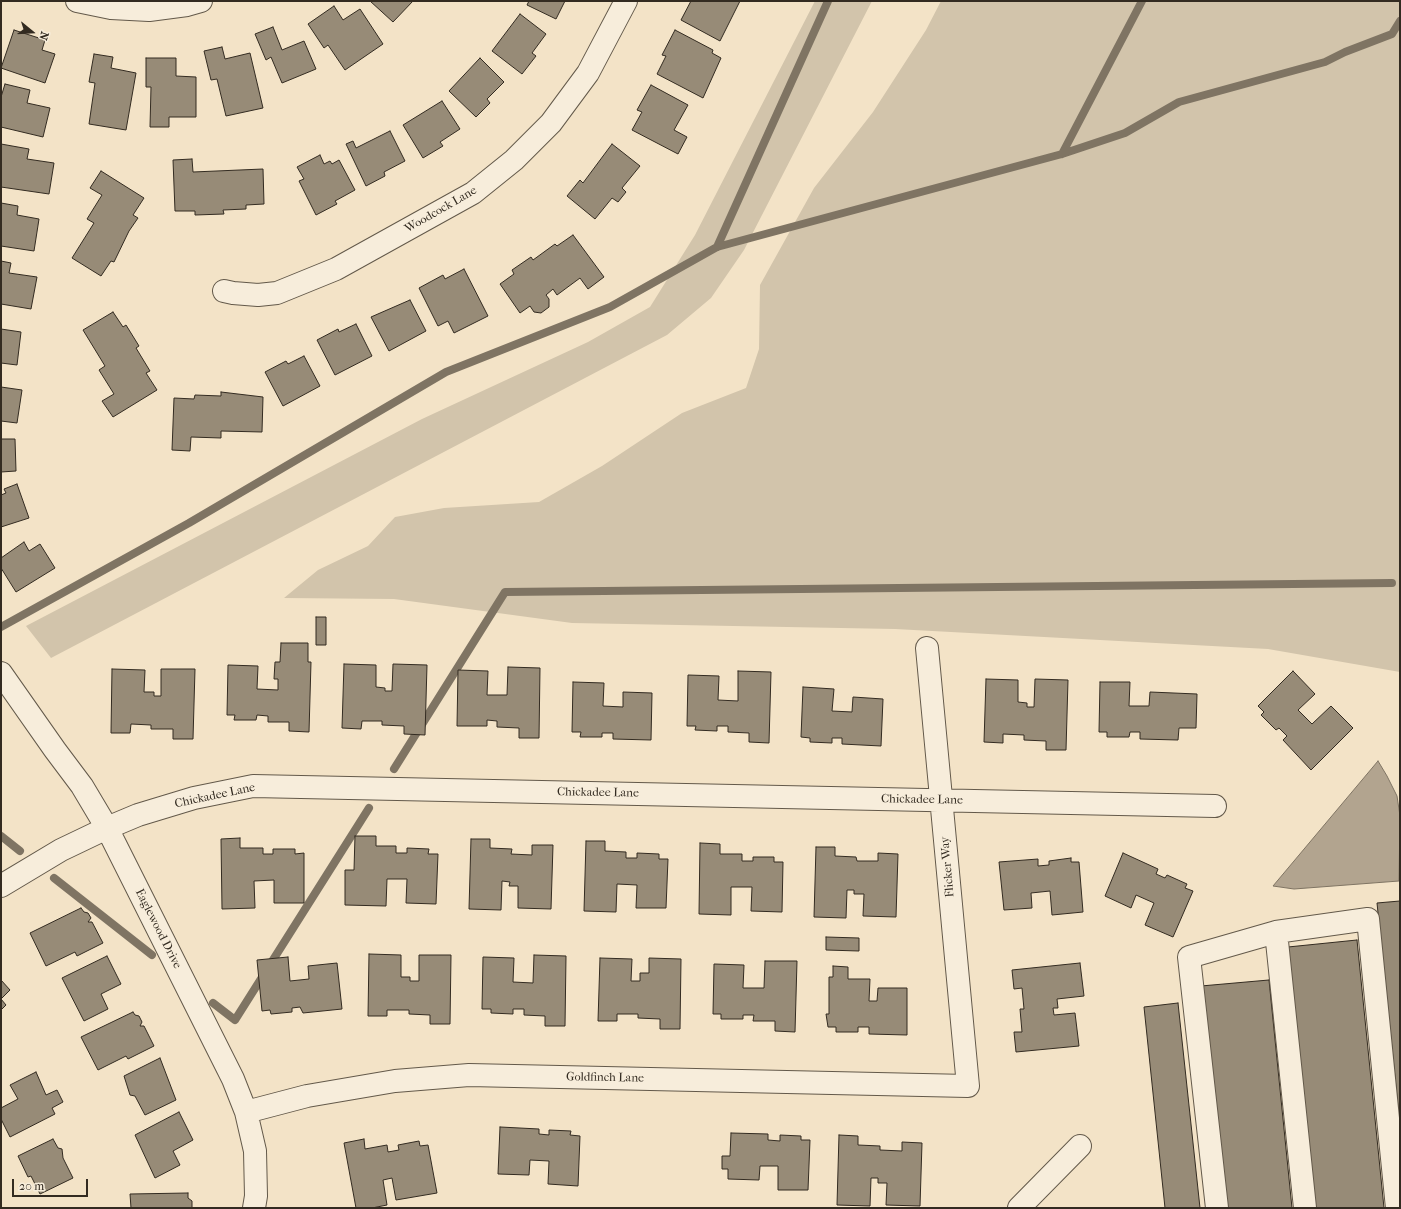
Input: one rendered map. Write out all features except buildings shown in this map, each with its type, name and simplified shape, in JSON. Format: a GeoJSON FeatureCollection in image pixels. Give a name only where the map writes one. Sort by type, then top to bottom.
{"type":"FeatureCollection","features":[{"type":"Feature","properties":{"kind":"street"},"geometry":{"type":"LineString","coordinates":[[77,1],[111,8],[149,10],[187,5],[201,1]]}},
{"type":"Feature","properties":{"kind":"street","name":"Woodcock Lane"},"geometry":{"type":"LineString","coordinates":[[224,291],[258,295],[277,293],[336,269],[473,193],[514,160],[551,123],[588,73],[626,1]]}},
{"type":"Feature","properties":{"kind":"street","name":"Flicker Way"},"geometry":{"type":"LineString","coordinates":[[927,648],[968,1086]]}},
{"type":"Feature","properties":{"kind":"street","name":"Eaglewood Drive"},"geometry":{"type":"LineString","coordinates":[[1,673],[82,786],[107,828],[234,1079],[246,1112],[254,1151],[256,1196],[254,1208]]}},
{"type":"Feature","properties":{"kind":"street","name":"Chickadee Lane"},"geometry":{"type":"LineString","coordinates":[[1,886],[61,850],[138,815],[194,798],[253,786],[1215,806]]}},
{"type":"Feature","properties":{"kind":"street"},"geometry":{"type":"LineString","coordinates":[[1217,1208],[1189,957],[1276,932],[1368,919],[1397,1208]]}},
{"type":"Feature","properties":{"kind":"street"},"geometry":{"type":"LineString","coordinates":[[1276,932],[1306,1208]]}},
{"type":"Feature","properties":{"kind":"street","name":"Goldfinch Lane"},"geometry":{"type":"LineString","coordinates":[[246,1112],[307,1096],[388,1082],[469,1075],[968,1086]]}},
{"type":"Feature","properties":{"kind":"street"},"geometry":{"type":"LineString","coordinates":[[1019,1208],[1080,1146]]}},
{"type":"Feature","properties":{"kind":"shaded area"},"geometry":{"type":"Polygon","coordinates":[[[815,1],[872,1],[744,250],[711,298],[667,335],[51,658],[26,626],[422,419],[588,342],[650,307],[695,235],[815,1]]]}},
{"type":"Feature","properties":{"kind":"shaded area"},"geometry":{"type":"Polygon","coordinates":[[[941,1],[1400,1],[1400,672],[1268,649],[895,629],[572,623],[394,599],[284,598],[318,570],[368,546],[395,517],[444,508],[539,502],[602,466],[682,413],[746,388],[759,349],[760,285],[814,188],[873,112],[926,30],[941,1]]]}},
{"type":"Feature","properties":{"kind":"shaded area"},"geometry":{"type":"Polygon","coordinates":[[[1378,761],[1397,796],[1400,816],[1399,881],[1294,889],[1273,886],[1378,761]]]}},
{"type":"Feature","properties":{"kind":"waterway"},"geometry":{"type":"LineString","coordinates":[[717,247],[828,1]]}},
{"type":"Feature","properties":{"kind":"waterway"},"geometry":{"type":"LineString","coordinates":[[1062,154],[1142,1]]}},
{"type":"Feature","properties":{"kind":"waterway"},"geometry":{"type":"LineString","coordinates":[[1,627],[189,523],[446,372],[610,307],[717,247],[1062,154],[1125,133],[1179,102],[1325,62],[1345,52],[1392,34],[1400,21]]}},
{"type":"Feature","properties":{"kind":"waterway"},"geometry":{"type":"LineString","coordinates":[[394,769],[505,592],[1392,583]]}},
{"type":"Feature","properties":{"kind":"waterway"},"geometry":{"type":"LineString","coordinates":[[213,1003],[235,1020],[369,808]]}},
{"type":"Feature","properties":{"kind":"waterway"},"geometry":{"type":"LineString","coordinates":[[1,836],[20,851]]}},
{"type":"Feature","properties":{"kind":"waterway"},"geometry":{"type":"LineString","coordinates":[[54,878],[152,955]]}}]}
